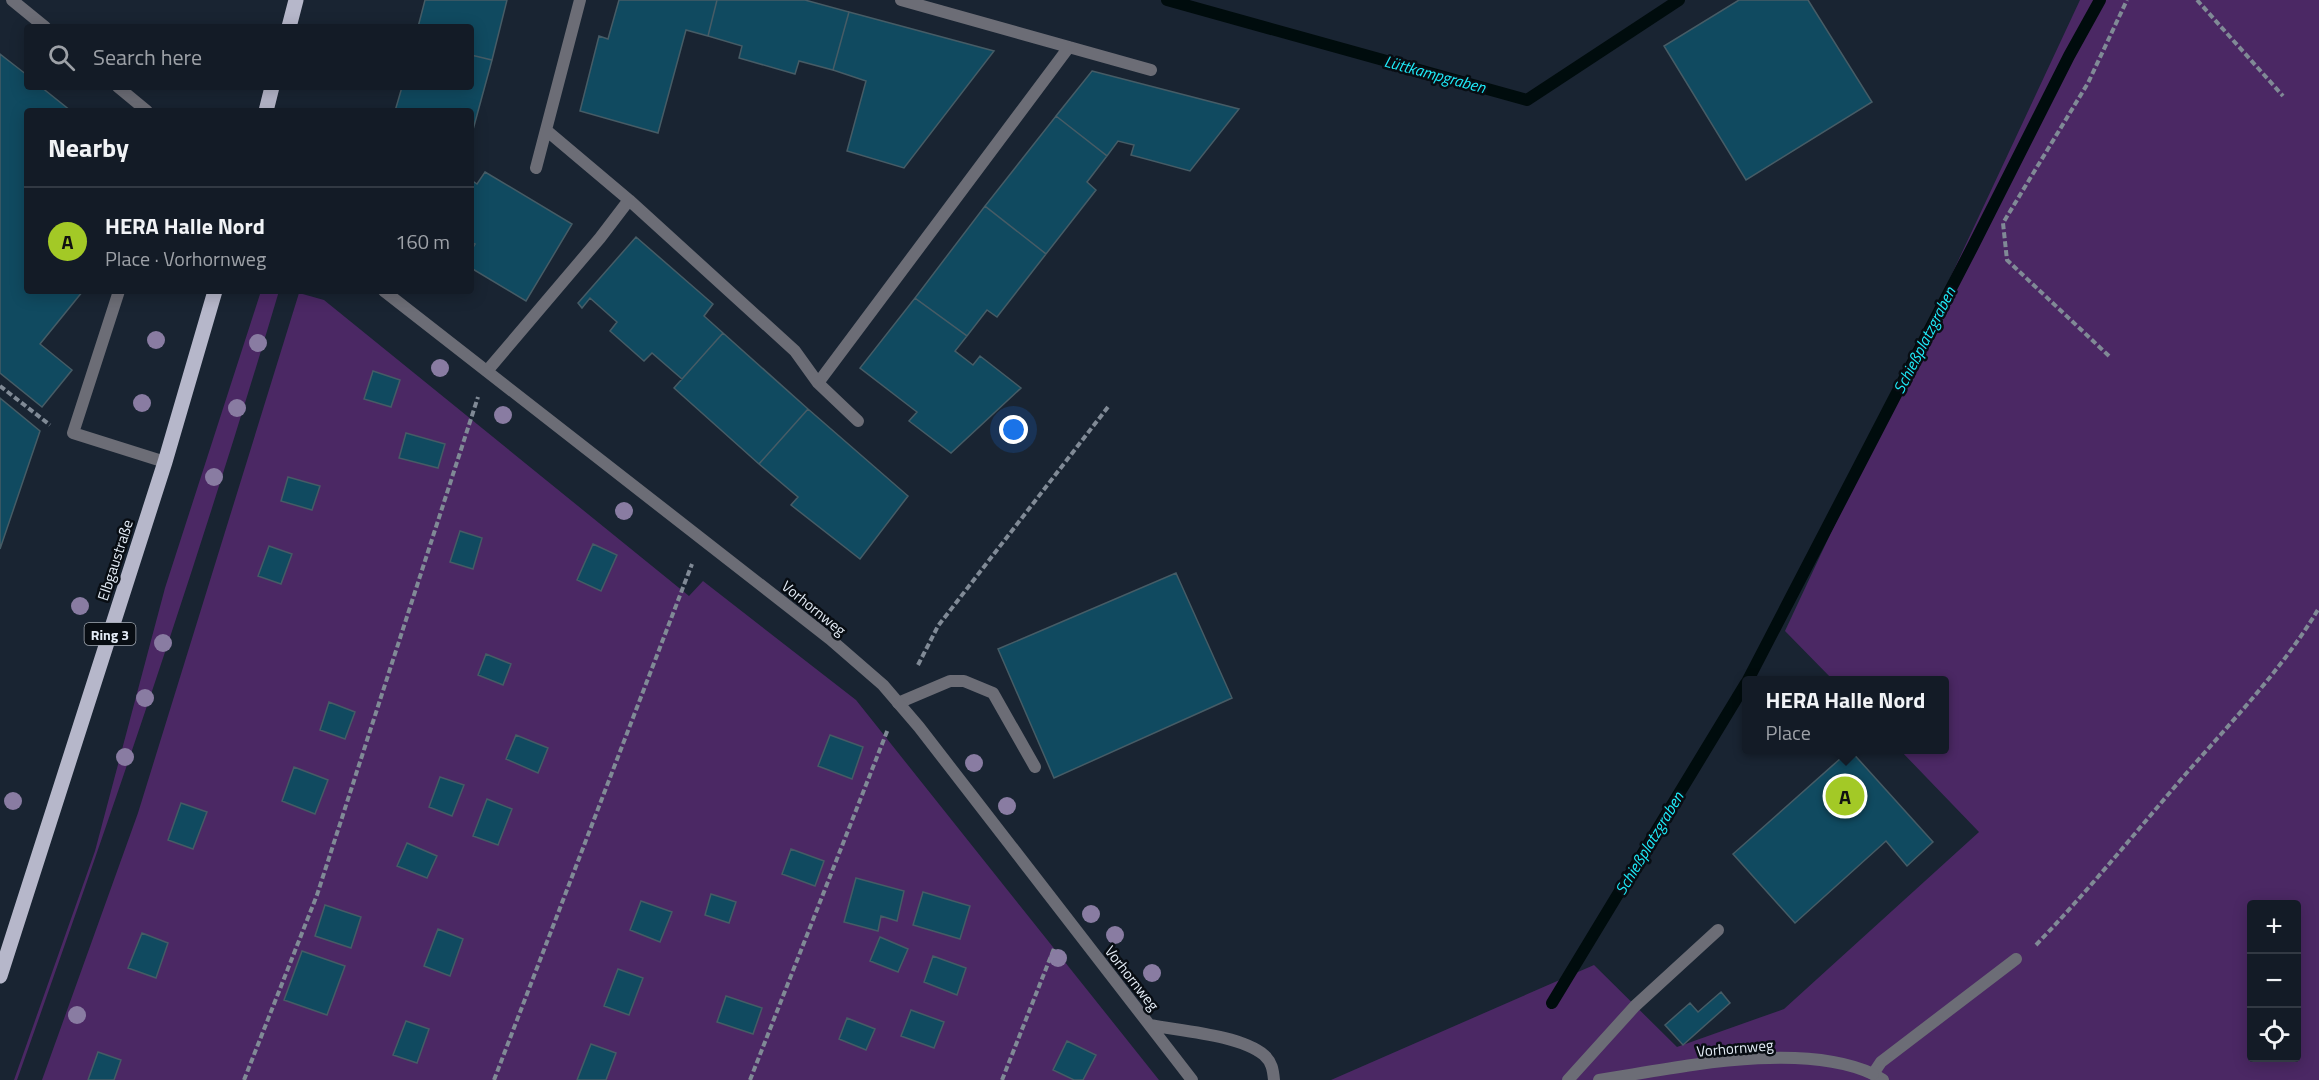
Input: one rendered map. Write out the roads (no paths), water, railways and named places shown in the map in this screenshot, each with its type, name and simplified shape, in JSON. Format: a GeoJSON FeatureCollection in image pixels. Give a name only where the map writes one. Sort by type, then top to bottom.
{"type":"FeatureCollection","features":[{"type":"Feature","properties":{"kind":"main road"},"geometry":{"type":"LineString","coordinates":[[290,24],[296,0]]}},
{"type":"Feature","properties":{"kind":"main road"},"geometry":{"type":"LineString","coordinates":[[267,108],[271,90]]}},
{"type":"Feature","properties":{"kind":"main road","name":"Elbgaustraße"},"geometry":{"type":"LineString","coordinates":[[0,976],[165,462],[214,294]]}},
{"type":"Feature","properties":{"kind":"street"},"geometry":{"type":"LineString","coordinates":[[12,0],[41,24]]}},
{"type":"Feature","properties":{"kind":"street"},"geometry":{"type":"LineString","coordinates":[[536,168],[580,0]]}},
{"type":"Feature","properties":{"kind":"street"},"geometry":{"type":"LineString","coordinates":[[901,0],[1151,70]]}},
{"type":"Feature","properties":{"kind":"street"},"geometry":{"type":"LineString","coordinates":[[818,383],[1069,47]]}},
{"type":"Feature","properties":{"kind":"street"},"geometry":{"type":"LineString","coordinates":[[122,90],[143,108]]}},
{"type":"Feature","properties":{"kind":"street"},"geometry":{"type":"LineString","coordinates":[[546,130],[629,200],[795,351],[818,383],[858,421]]}},
{"type":"Feature","properties":{"kind":"street"},"geometry":{"type":"LineString","coordinates":[[486,371],[600,238],[629,200]]}},
{"type":"Feature","properties":{"kind":"street"},"geometry":{"type":"LineString","coordinates":[[118,294],[74,433],[165,462]]}},
{"type":"Feature","properties":{"kind":"street","name":"Vorhornweg"},"geometry":{"type":"LineString","coordinates":[[388,294],[830,639],[883,685],[1192,1080]]}},
{"type":"Feature","properties":{"kind":"street"},"geometry":{"type":"LineString","coordinates":[[898,703],[950,681],[964,681],[993,693],[1035,767]]}},
{"type":"Feature","properties":{"kind":"street"},"geometry":{"type":"LineString","coordinates":[[1568,1080],[1635,1006],[1718,930]]}},
{"type":"Feature","properties":{"kind":"street"},"geometry":{"type":"LineString","coordinates":[[1878,1077],[1881,1062],[2016,959]]}},
{"type":"Feature","properties":{"kind":"street","name":"Vorhornweg"},"geometry":{"type":"LineString","coordinates":[[1150,1025],[1237,1042],[1254,1048],[1266,1056],[1273,1066],[1274,1080]]}},
{"type":"Feature","properties":{"kind":"street","name":"Vorhornweg"},"geometry":{"type":"LineString","coordinates":[[1599,1080],[1738,1061],[1780,1058],[1825,1061],[1858,1068],[1878,1077]]}},
{"type":"Feature","properties":{"kind":"waterway","name":"Lüttkampgraben"},"geometry":{"type":"LineString","coordinates":[[1167,0],[1527,100],[1679,0]]}},
{"type":"Feature","properties":{"kind":"waterway","name":"Schießplatzgraben"},"geometry":{"type":"LineString","coordinates":[[1750,676],[2100,0]]}},
{"type":"Feature","properties":{"kind":"waterway","name":"Schießplatzgraben"},"geometry":{"type":"LineString","coordinates":[[1552,1003],[1742,690]]}},
{"type":"Feature","properties":{"kind":"place","name":"HERA Halle Nord"},"geometry":{"type":"Point","coordinates":[1845,796]}}]}
